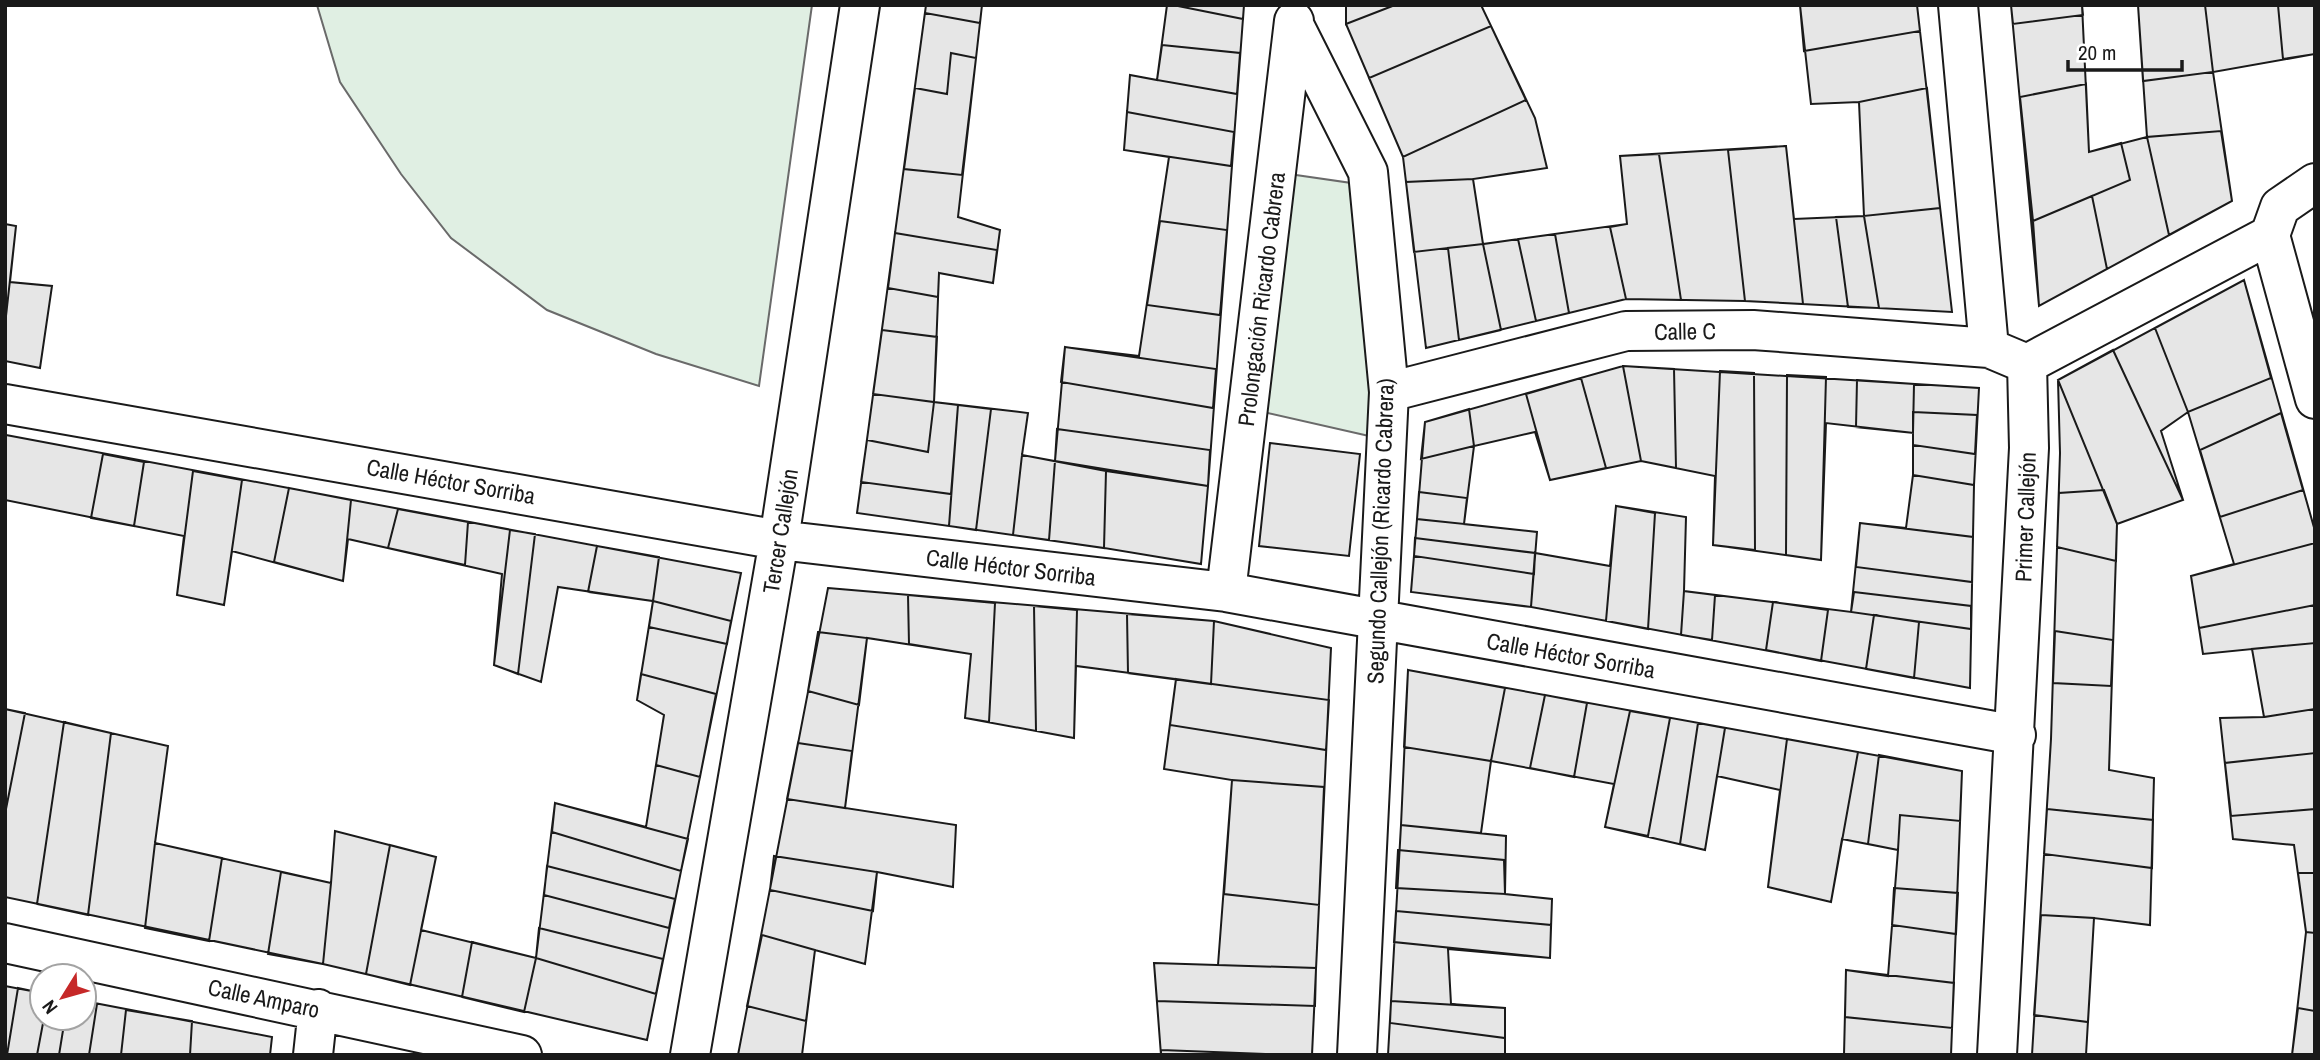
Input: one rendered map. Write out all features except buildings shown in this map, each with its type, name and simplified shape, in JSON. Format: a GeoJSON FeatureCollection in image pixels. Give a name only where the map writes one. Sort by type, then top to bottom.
{"type":"FeatureCollection","features":[{"type":"Feature","properties":{"kind":"street","name":"Tercer Callejón"},"geometry":{"type":"LineString","coordinates":[[690,1055],[779,540],[860,5]]}},
{"type":"Feature","properties":{"kind":"street"},"geometry":{"type":"LineString","coordinates":[[1958,5],[1989,348],[2027,364],[2270,235]]}},
{"type":"Feature","properties":{"kind":"street","name":"Segundo Callejón (Ricardo Cabrera)"},"geometry":{"type":"LineString","coordinates":[[1294,15],[1368,172],[1389,392],[1357,1055]]}},
{"type":"Feature","properties":{"kind":"street","name":"Prolongación Ricardo Cabrera"},"geometry":{"type":"LineString","coordinates":[[1226,592],[1294,15]]}},
{"type":"Feature","properties":{"kind":"street"},"geometry":{"type":"LineString","coordinates":[[2315,183],[2280,206],[2270,235],[2315,399]]}},
{"type":"Feature","properties":{"kind":"street","name":"Calle C"},"geometry":{"type":"LineString","coordinates":[[1389,392],[1626,331],[1753,330],[1989,348]]}},
{"type":"Feature","properties":{"kind":"street","name":"Primer Callejón"},"geometry":{"type":"LineString","coordinates":[[1997,1055],[2029,448],[2027,364]]}},
{"type":"Feature","properties":{"kind":"street","name":"Calle Héctor Sorriba"},"geometry":{"type":"LineString","coordinates":[[5,404],[779,540],[1226,592],[2016,734]]}},
{"type":"Feature","properties":{"kind":"street","name":"Calle Amparo"},"geometry":{"type":"LineString","coordinates":[[5,943],[522,1055]]}},
{"type":"Feature","properties":{"kind":"street"},"geometry":{"type":"LineString","coordinates":[[313,1055],[318,1009]]}},
{"type":"Feature","properties":{"kind":"green space"},"geometry":{"type":"Polygon","coordinates":[[[317,5],[812,5],[759,386],[656,354],[547,310],[451,238],[401,174],[340,82],[317,5]]]}},
{"type":"Feature","properties":{"kind":"green space"},"geometry":{"type":"Polygon","coordinates":[[[1289,174],[1351,183],[1372,389],[1369,436],[1259,411],[1289,174]]]}}]}
